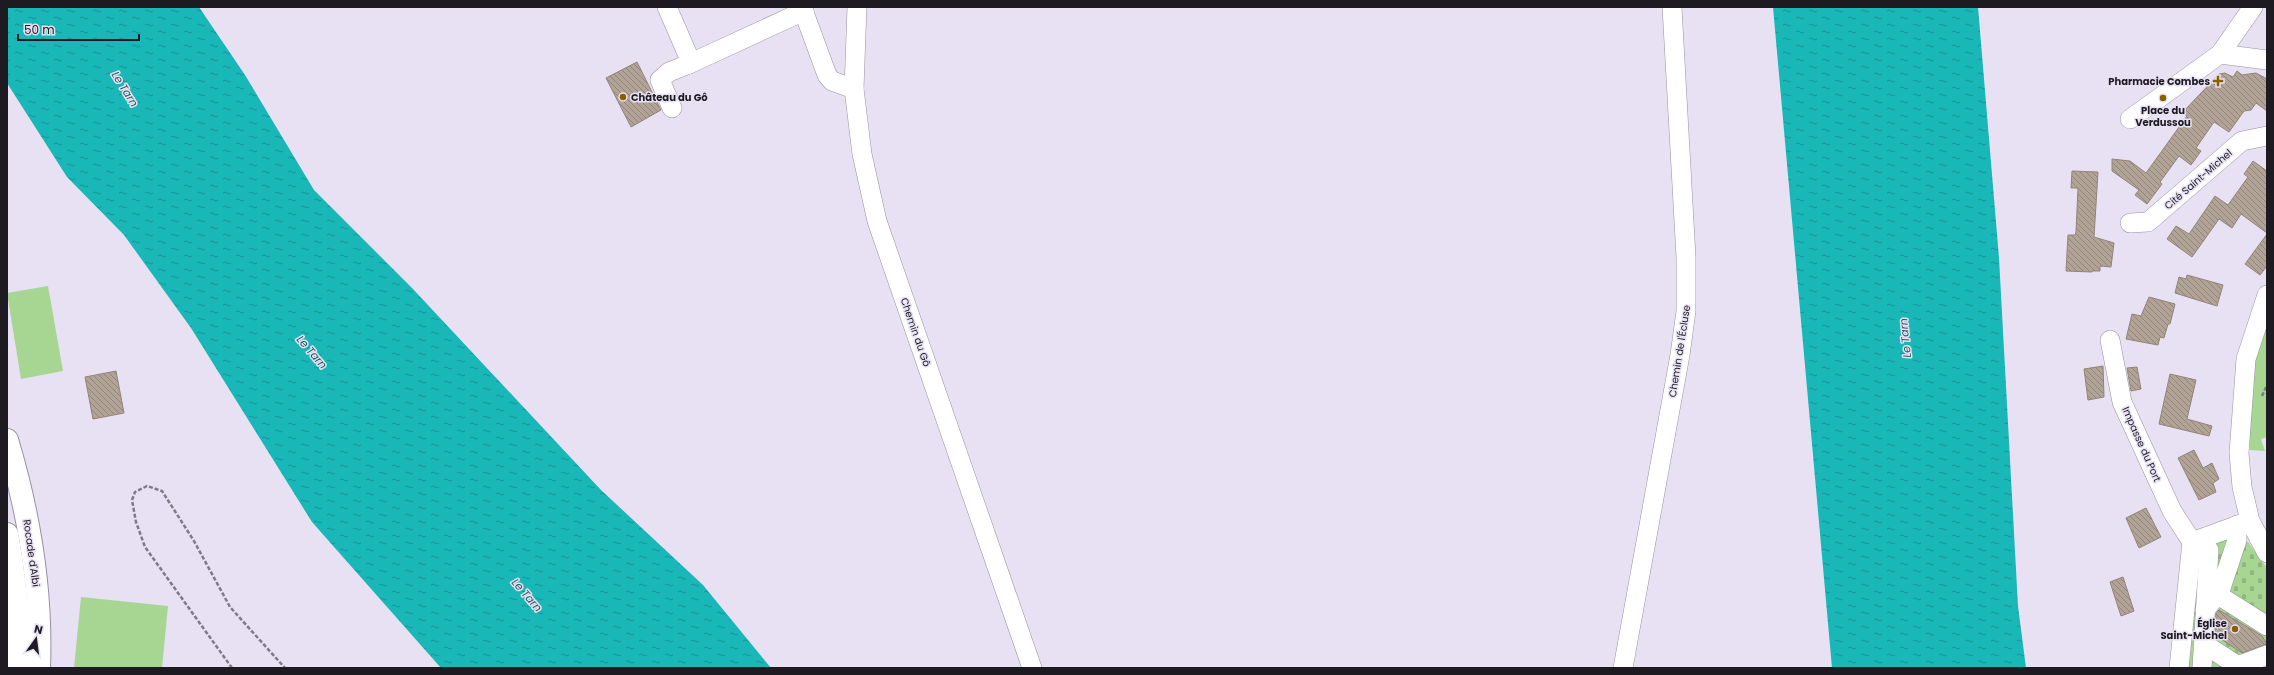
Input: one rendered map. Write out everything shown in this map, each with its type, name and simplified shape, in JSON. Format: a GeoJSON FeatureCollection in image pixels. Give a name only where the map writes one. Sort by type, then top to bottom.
{"type":"FeatureCollection","features":[{"type":"Feature","properties":{"kind":"highway","name":"Rocade d'Albi"},"geometry":{"type":"LineString","coordinates":[[7,440],[17,474],[29,531],[37,593],[39,668]]}},
{"type":"Feature","properties":{"kind":"highway"},"geometry":{"type":"LineString","coordinates":[[7,534],[12,562],[18,629],[18,668]]}},
{"type":"Feature","properties":{"kind":"street"},"geometry":{"type":"LineString","coordinates":[[668,7],[689,54],[689,64]]}},
{"type":"Feature","properties":{"kind":"street","name":"Chemin du Gô"},"geometry":{"type":"LineString","coordinates":[[857,7],[854,89],[862,154],[877,221],[1032,668]]}},
{"type":"Feature","properties":{"kind":"street","name":"Chemin de l'Écluse"},"geometry":{"type":"LineString","coordinates":[[1622,668],[1680,355],[1686,311],[1686,257],[1672,7]]}},
{"type":"Feature","properties":{"kind":"street"},"geometry":{"type":"LineString","coordinates":[[2130,119],[2220,54],[2253,7]]}},
{"type":"Feature","properties":{"kind":"street"},"geometry":{"type":"LineString","coordinates":[[672,108],[660,80],[669,72],[689,64],[803,9],[827,75],[832,81],[854,89]]}},
{"type":"Feature","properties":{"kind":"street"},"geometry":{"type":"LineString","coordinates":[[2220,54],[2267,60]]}},
{"type":"Feature","properties":{"kind":"street","name":"Cité Saint-Michel"},"geometry":{"type":"LineString","coordinates":[[2130,223],[2148,222],[2242,141],[2267,136]]}},
{"type":"Feature","properties":{"kind":"street"},"geometry":{"type":"LineString","coordinates":[[2205,610],[2218,595],[2244,523],[2239,453],[2246,359],[2267,295]]}},
{"type":"Feature","properties":{"kind":"street","name":"Impasse du Port"},"geometry":{"type":"LineString","coordinates":[[2110,340],[2122,402],[2172,511],[2192,542]]}},
{"type":"Feature","properties":{"kind":"street"},"geometry":{"type":"LineString","coordinates":[[2179,668],[2192,542],[2244,523]]}},
{"type":"Feature","properties":{"kind":"street"},"geometry":{"type":"LineString","coordinates":[[2244,523],[2267,553]]}},
{"type":"Feature","properties":{"kind":"street"},"geometry":{"type":"LineString","coordinates":[[2202,668],[2208,550]]}},
{"type":"Feature","properties":{"kind":"street"},"geometry":{"type":"LineString","coordinates":[[2218,595],[2267,626]]}},
{"type":"Feature","properties":{"kind":"street"},"geometry":{"type":"LineString","coordinates":[[2204,644],[2239,667],[2267,655]]}},
{"type":"Feature","properties":{"kind":"path"},"geometry":{"type":"LineString","coordinates":[[232,668],[145,547],[136,522],[132,500],[135,492],[147,486],[162,491],[194,541],[230,607],[285,668]]}},
{"type":"Feature","properties":{"kind":"green space"},"geometry":{"type":"Polygon","coordinates":[[[48,286],[63,371],[21,379],[7,293],[48,286]]]}},
{"type":"Feature","properties":{"kind":"green space"},"geometry":{"type":"Polygon","coordinates":[[[2267,321],[2267,437],[2261,439],[2265,451],[2250,450],[2248,420],[2252,365],[2267,321]]]}},
{"type":"Feature","properties":{"kind":"green space"},"geometry":{"type":"Polygon","coordinates":[[[2225,538],[2248,542],[2267,568],[2267,668],[2186,668],[2196,556],[2202,548],[2225,538]]]}},
{"type":"Feature","properties":{"kind":"green space"},"geometry":{"type":"Polygon","coordinates":[[[81,597],[168,606],[162,668],[74,668],[81,597]]]}},
{"type":"Feature","properties":{"kind":"water","name":"Le Tarn"},"geometry":{"type":"Polygon","coordinates":[[[7,7],[199,7],[245,75],[314,190],[412,288],[601,490],[703,585],[771,668],[441,668],[312,522],[191,328],[124,235],[67,177],[7,83],[7,7]]]}},
{"type":"Feature","properties":{"kind":"water","name":"Le Tarn"},"geometry":{"type":"Polygon","coordinates":[[[1773,7],[1978,7],[1999,258],[2018,606],[2026,668],[1832,668],[1773,7]]]}},
{"type":"Feature","properties":{"kind":"building","name":"Château du Gô"},"geometry":{"type":"Polygon","coordinates":[[[637,62],[661,110],[631,127],[606,78],[637,62]]]}},
{"type":"Feature","properties":{"kind":"building"},"geometry":{"type":"Polygon","coordinates":[[[2237,71],[2242,75],[2256,73],[2267,79],[2267,111],[2256,103],[2251,110],[2244,111],[2229,132],[2214,122],[2196,148],[2201,151],[2191,165],[2179,156],[2160,182],[2162,184],[2147,204],[2135,195],[2139,190],[2112,171],[2112,159],[2130,161],[2146,173],[2187,116],[2182,113],[2219,74],[2225,73],[2233,77],[2237,71]]]}},
{"type":"Feature","properties":{"kind":"building"},"geometry":{"type":"Polygon","coordinates":[[[2253,161],[2267,171],[2267,233],[2241,214],[2232,228],[2219,219],[2192,257],[2167,239],[2176,226],[2189,234],[2215,196],[2228,205],[2248,177],[2244,174],[2253,161]]]}},
{"type":"Feature","properties":{"kind":"building"},"geometry":{"type":"Polygon","coordinates":[[[2072,171],[2098,172],[2094,237],[2114,243],[2111,267],[2100,266],[2100,271],[2066,271],[2068,235],[2075,235],[2076,232],[2078,188],[2071,188],[2072,171]]]}},
{"type":"Feature","properties":{"kind":"building"},"geometry":{"type":"Polygon","coordinates":[[[2267,234],[2267,266],[2260,275],[2245,264],[2267,234]]]}},
{"type":"Feature","properties":{"kind":"building"},"geometry":{"type":"Polygon","coordinates":[[[2187,275],[2223,285],[2217,306],[2175,293],[2179,277],[2186,279],[2187,275]]]}},
{"type":"Feature","properties":{"kind":"building"},"geometry":{"type":"Polygon","coordinates":[[[2149,297],[2175,304],[2170,324],[2168,324],[2164,338],[2160,337],[2158,345],[2126,339],[2132,314],[2141,316],[2149,297]]]}},
{"type":"Feature","properties":{"kind":"building"},"geometry":{"type":"Polygon","coordinates":[[[2103,366],[2104,397],[2088,400],[2084,369],[2103,366]]]}},
{"type":"Feature","properties":{"kind":"building"},"geometry":{"type":"Polygon","coordinates":[[[2137,367],[2141,389],[2131,391],[2127,368],[2137,367]]]}},
{"type":"Feature","properties":{"kind":"building"},"geometry":{"type":"Polygon","coordinates":[[[116,371],[124,413],[93,419],[85,377],[116,371]]]}},
{"type":"Feature","properties":{"kind":"building"},"geometry":{"type":"Polygon","coordinates":[[[2170,374],[2196,380],[2187,419],[2212,426],[2209,436],[2159,424],[2170,374]]]}},
{"type":"Feature","properties":{"kind":"building"},"geometry":{"type":"Polygon","coordinates":[[[2194,450],[2203,468],[2212,463],[2219,479],[2213,483],[2216,492],[2199,500],[2178,458],[2194,450]]]}},
{"type":"Feature","properties":{"kind":"building"},"geometry":{"type":"Polygon","coordinates":[[[2146,508],[2161,537],[2139,548],[2126,518],[2146,508]]]}},
{"type":"Feature","properties":{"kind":"building"},"geometry":{"type":"Polygon","coordinates":[[[2123,577],[2134,611],[2121,616],[2110,582],[2123,577]]]}},
{"type":"Feature","properties":{"kind":"building","name":"Église Saint-Michel"},"geometry":{"type":"Polygon","coordinates":[[[2219,610],[2262,636],[2267,644],[2242,653],[2215,635],[2216,614],[2219,610]]]}},
{"type":"Feature","properties":{"kind":"place","name":"Pharmacie Combes"},"geometry":{"type":"Point","coordinates":[2218,81]}},
{"type":"Feature","properties":{"kind":"place","name":"Château du Gô"},"geometry":{"type":"Point","coordinates":[623,97]}},
{"type":"Feature","properties":{"kind":"place","name":"Place du Verdussou"},"geometry":{"type":"Point","coordinates":[2163,98]}},
{"type":"Feature","properties":{"kind":"place","name":"Église Saint-Michel"},"geometry":{"type":"Point","coordinates":[2235,629]}}]}
